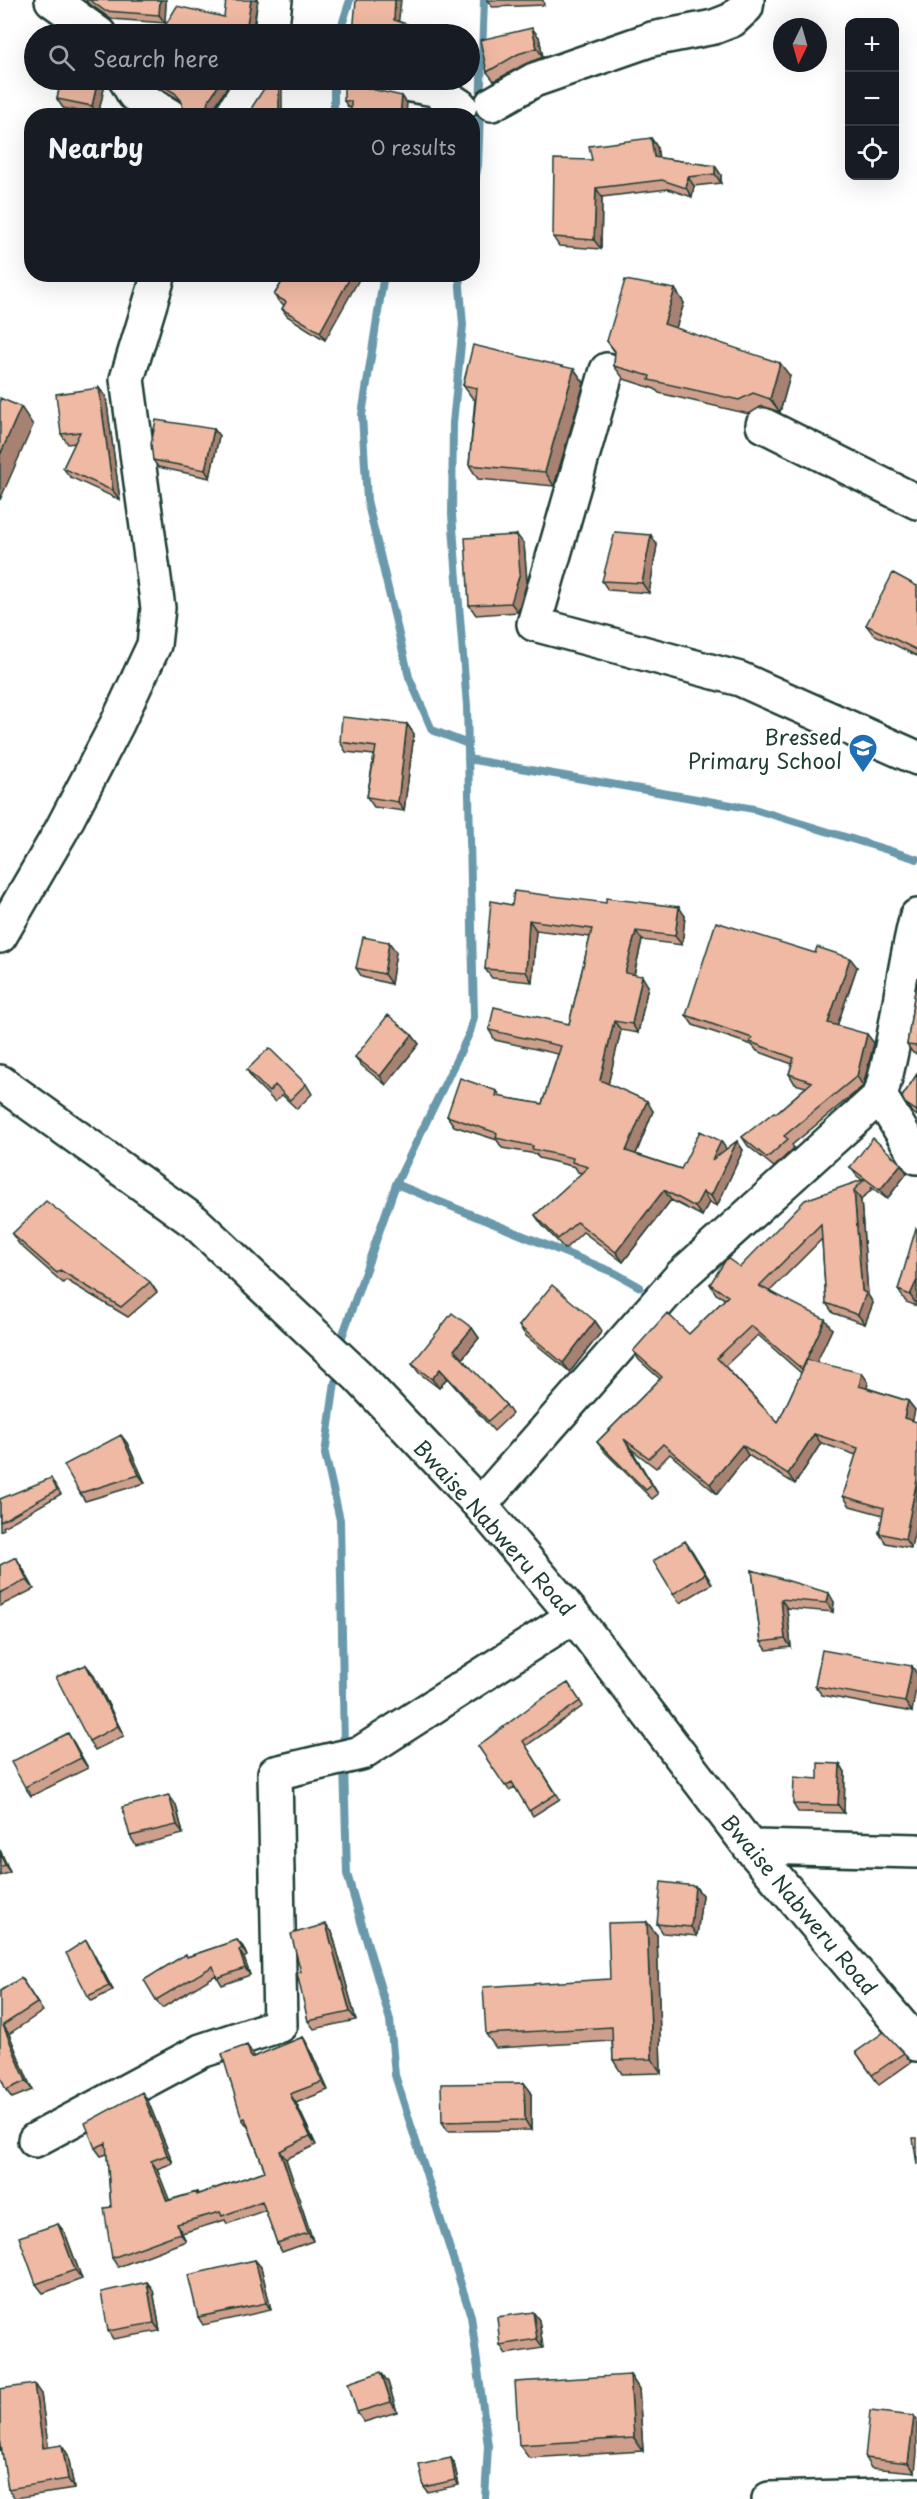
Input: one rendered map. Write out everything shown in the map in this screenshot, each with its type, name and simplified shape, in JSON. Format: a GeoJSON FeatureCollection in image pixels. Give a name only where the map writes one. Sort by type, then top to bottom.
{"type":"FeatureCollection","features":[{"type":"Feature","properties":{"kind":"street"},"geometry":{"type":"LineString","coordinates":[[52,0],[85,24]]}},
{"type":"Feature","properties":{"kind":"street"},"geometry":{"type":"LineString","coordinates":[[272,24],[275,0]]}},
{"type":"Feature","properties":{"kind":"street"},"geometry":{"type":"LineString","coordinates":[[492,104],[534,80],[652,39],[714,27],[732,20],[746,8],[747,0]]}},
{"type":"Feature","properties":{"kind":"street"},"geometry":{"type":"LineString","coordinates":[[132,90],[134,94],[157,108]]}},
{"type":"Feature","properties":{"kind":"street"},"geometry":{"type":"LineString","coordinates":[[236,108],[248,90]]}},
{"type":"Feature","properties":{"kind":"street"},"geometry":{"type":"LineString","coordinates":[[436,90],[460,106]]}},
{"type":"Feature","properties":{"kind":"street"},"geometry":{"type":"LineString","coordinates":[[0,936],[61,831],[117,724],[154,645],[158,608],[127,379],[157,282]]}},
{"type":"Feature","properties":{"kind":"street"},"geometry":{"type":"LineString","coordinates":[[607,370],[534,624],[740,679],[917,758]]}},
{"type":"Feature","properties":{"kind":"street"},"geometry":{"type":"LineString","coordinates":[[763,425],[917,502]]}},
{"type":"Feature","properties":{"kind":"street"},"geometry":{"type":"LineString","coordinates":[[480,1505],[682,1275],[880,1096],[892,1057],[910,944],[917,916]]}},
{"type":"Feature","properties":{"kind":"street","name":"Bwaise Nabweru Road"},"geometry":{"type":"LineString","coordinates":[[0,1082],[195,1222],[358,1376],[480,1505],[574,1616],[750,1847],[917,2044]]}},
{"type":"Feature","properties":{"kind":"street"},"geometry":{"type":"LineString","coordinates":[[880,1096],[917,1157]]}},
{"type":"Feature","properties":{"kind":"street"},"geometry":{"type":"LineString","coordinates":[[35,2140],[201,2051],[280,2025],[275,1773],[361,1753],[574,1616]]}},
{"type":"Feature","properties":{"kind":"street"},"geometry":{"type":"LineString","coordinates":[[750,1847],[917,1851]]}},
{"type":"Feature","properties":{"kind":"street"},"geometry":{"type":"LineString","coordinates":[[769,2499],[917,2495]]}},
{"type":"Feature","properties":{"kind":"building"},"geometry":{"type":"Polygon","coordinates":[[[90,0],[160,0],[159,15],[105,11],[90,0]]]}},
{"type":"Feature","properties":{"kind":"building"},"geometry":{"type":"Polygon","coordinates":[[[226,0],[251,0],[247,24],[166,24],[177,6],[224,17],[226,0]]]}},
{"type":"Feature","properties":{"kind":"building"},"geometry":{"type":"Polygon","coordinates":[[[356,0],[395,0],[394,20],[407,24],[354,24],[356,0]]]}},
{"type":"Feature","properties":{"kind":"building"},"geometry":{"type":"Polygon","coordinates":[[[532,28],[537,48],[518,54],[487,72],[480,40],[532,28]]]}},
{"type":"Feature","properties":{"kind":"building"},"geometry":{"type":"Polygon","coordinates":[[[59,90],[96,90],[92,106],[57,99],[59,90]]]}},
{"type":"Feature","properties":{"kind":"building"},"geometry":{"type":"Polygon","coordinates":[[[170,90],[215,90],[206,108],[183,108],[181,100],[170,90]]]}},
{"type":"Feature","properties":{"kind":"building"},"geometry":{"type":"Polygon","coordinates":[[[263,90],[279,90],[279,108],[252,107],[263,90]]]}},
{"type":"Feature","properties":{"kind":"building"},"geometry":{"type":"Polygon","coordinates":[[[344,90],[376,90],[402,96],[401,108],[351,108],[351,101],[344,101],[344,90]]]}},
{"type":"Feature","properties":{"kind":"building"},"geometry":{"type":"Polygon","coordinates":[[[651,138],[654,157],[715,166],[715,174],[688,177],[686,188],[662,180],[596,188],[594,240],[553,237],[554,159],[592,160],[589,146],[651,138]]]}},
{"type":"Feature","properties":{"kind":"building"},"geometry":{"type":"Polygon","coordinates":[[[625,280],[675,289],[664,324],[780,363],[770,399],[753,393],[739,400],[649,380],[650,376],[614,366],[615,351],[607,341],[625,280]]]}},
{"type":"Feature","properties":{"kind":"building"},"geometry":{"type":"Polygon","coordinates":[[[282,282],[348,282],[320,332],[282,309],[286,302],[274,295],[282,282]]]}},
{"type":"Feature","properties":{"kind":"building"},"geometry":{"type":"Polygon","coordinates":[[[473,345],[574,369],[545,472],[469,465],[477,388],[463,385],[473,345]]]}},
{"type":"Feature","properties":{"kind":"building"},"geometry":{"type":"Polygon","coordinates":[[[99,388],[113,491],[63,468],[80,432],[61,434],[56,394],[99,388]]]}},
{"type":"Feature","properties":{"kind":"building"},"geometry":{"type":"Polygon","coordinates":[[[0,398],[21,407],[0,455],[0,398]]]}},
{"type":"Feature","properties":{"kind":"building"},"geometry":{"type":"Polygon","coordinates":[[[156,420],[214,429],[205,470],[153,460],[151,444],[156,420]]]}},
{"type":"Feature","properties":{"kind":"building"},"geometry":{"type":"Polygon","coordinates":[[[615,532],[651,535],[642,583],[602,581],[615,532]]]}},
{"type":"Feature","properties":{"kind":"building"},"geometry":{"type":"Polygon","coordinates":[[[517,535],[520,573],[511,603],[469,605],[465,538],[517,535]]]}},
{"type":"Feature","properties":{"kind":"building"},"geometry":{"type":"Polygon","coordinates":[[[893,573],[917,586],[917,650],[866,625],[893,573]]]}},
{"type":"Feature","properties":{"kind":"building"},"geometry":{"type":"Polygon","coordinates":[[[342,717],[407,724],[398,802],[367,797],[376,747],[340,742],[342,717]]]}},
{"type":"Feature","properties":{"kind":"building"},"geometry":{"type":"Polygon","coordinates":[[[514,891],[606,903],[606,898],[679,907],[675,936],[636,931],[625,973],[642,976],[632,1024],[614,1021],[600,1080],[647,1101],[626,1151],[681,1169],[700,1131],[721,1141],[712,1160],[737,1141],[711,1196],[703,1192],[695,1207],[664,1190],[616,1252],[577,1222],[558,1239],[535,1215],[588,1167],[572,1162],[573,1158],[496,1138],[497,1133],[447,1116],[460,1078],[497,1091],[496,1096],[542,1104],[561,1046],[489,1030],[494,1007],[569,1024],[592,929],[529,920],[526,972],[485,969],[491,901],[512,905],[514,891]]]}},
{"type":"Feature","properties":{"kind":"building"},"geometry":{"type":"Polygon","coordinates":[[[716,922],[815,953],[817,947],[850,958],[828,1023],[867,1034],[857,1076],[784,1136],[788,1139],[767,1158],[742,1137],[774,1112],[776,1113],[812,1082],[789,1074],[794,1058],[750,1042],[752,1038],[686,1015],[716,922]]]}},
{"type":"Feature","properties":{"kind":"building"},"geometry":{"type":"Polygon","coordinates":[[[363,937],[389,942],[384,974],[356,968],[363,937]]]}},
{"type":"Feature","properties":{"kind":"building"},"geometry":{"type":"Polygon","coordinates":[[[917,977],[917,1046],[907,1045],[917,977]]]}},
{"type":"Feature","properties":{"kind":"building"},"geometry":{"type":"Polygon","coordinates":[[[388,1015],[412,1035],[380,1076],[355,1057],[388,1015]]]}},
{"type":"Feature","properties":{"kind":"building"},"geometry":{"type":"Polygon","coordinates":[[[269,1048],[306,1084],[290,1100],[275,1085],[269,1092],[247,1070],[269,1048]]]}},
{"type":"Feature","properties":{"kind":"building"},"geometry":{"type":"Polygon","coordinates":[[[917,1074],[917,1111],[905,1103],[902,1097],[917,1074]]]}},
{"type":"Feature","properties":{"kind":"building"},"geometry":{"type":"Polygon","coordinates":[[[873,1138],[901,1164],[880,1190],[850,1167],[873,1138]]]}},
{"type":"Feature","properties":{"kind":"building"},"geometry":{"type":"Polygon","coordinates":[[[865,1179],[854,1190],[862,1291],[866,1293],[858,1315],[826,1303],[821,1224],[759,1286],[825,1319],[802,1369],[751,1326],[717,1358],[778,1423],[807,1360],[862,1373],[859,1386],[908,1401],[904,1418],[917,1422],[917,1480],[905,1539],[879,1533],[884,1508],[843,1496],[858,1448],[814,1434],[788,1474],[742,1445],[710,1484],[663,1444],[649,1458],[624,1439],[652,1485],[646,1490],[597,1442],[662,1377],[633,1351],[667,1313],[689,1334],[728,1296],[710,1284],[727,1258],[740,1267],[805,1200],[865,1179]]]}},
{"type":"Feature","properties":{"kind":"building"},"geometry":{"type":"Polygon","coordinates":[[[46,1201],[150,1282],[121,1307],[60,1270],[57,1273],[12,1234],[46,1201]]]}},
{"type":"Feature","properties":{"kind":"building"},"geometry":{"type":"Polygon","coordinates":[[[916,1228],[917,1280],[910,1295],[898,1290],[916,1228]]]}},
{"type":"Feature","properties":{"kind":"building"},"geometry":{"type":"Polygon","coordinates":[[[552,1285],[595,1321],[563,1363],[519,1326],[552,1285]]]}},
{"type":"Feature","properties":{"kind":"building"},"geometry":{"type":"Polygon","coordinates":[[[452,1313],[472,1328],[454,1350],[506,1405],[488,1421],[440,1369],[432,1379],[412,1364],[452,1313]]]}},
{"type":"Feature","properties":{"kind":"building"},"geometry":{"type":"Polygon","coordinates":[[[121,1435],[139,1475],[80,1493],[64,1465],[121,1435]]]}},
{"type":"Feature","properties":{"kind":"building"},"geometry":{"type":"Polygon","coordinates":[[[51,1478],[57,1490],[0,1522],[0,1499],[51,1478]]]}},
{"type":"Feature","properties":{"kind":"building"},"geometry":{"type":"Polygon","coordinates":[[[685,1541],[705,1574],[673,1594],[653,1561],[685,1541]]]}},
{"type":"Feature","properties":{"kind":"building"},"geometry":{"type":"Polygon","coordinates":[[[16,1557],[27,1580],[0,1593],[0,1565],[16,1557]]]}},
{"type":"Feature","properties":{"kind":"building"},"geometry":{"type":"Polygon","coordinates":[[[752,1570],[829,1593],[827,1603],[781,1599],[785,1639],[761,1642],[752,1570]]]}},
{"type":"Feature","properties":{"kind":"building"},"geometry":{"type":"Polygon","coordinates":[[[822,1650],[912,1666],[905,1702],[815,1686],[822,1650]]]}},
{"type":"Feature","properties":{"kind":"building"},"geometry":{"type":"Polygon","coordinates":[[[86,1665],[118,1726],[89,1741],[56,1677],[86,1665]]]}},
{"type":"Feature","properties":{"kind":"building"},"geometry":{"type":"Polygon","coordinates":[[[568,1683],[580,1701],[523,1741],[556,1794],[529,1811],[512,1782],[505,1786],[478,1746],[538,1701],[568,1683]]]}},
{"type":"Feature","properties":{"kind":"building"},"geometry":{"type":"Polygon","coordinates":[[[68,1733],[81,1758],[25,1787],[11,1762],[68,1733]]]}},
{"type":"Feature","properties":{"kind":"building"},"geometry":{"type":"Polygon","coordinates":[[[818,1763],[840,1764],[838,1805],[793,1804],[794,1777],[818,1779],[818,1763]]]}},
{"type":"Feature","properties":{"kind":"building"},"geometry":{"type":"Polygon","coordinates":[[[169,1795],[177,1825],[130,1836],[122,1807],[169,1795]]]}},
{"type":"Feature","properties":{"kind":"building"},"geometry":{"type":"Polygon","coordinates":[[[0,1854],[5,1865],[0,1867],[0,1854]]]}},
{"type":"Feature","properties":{"kind":"building"},"geometry":{"type":"Polygon","coordinates":[[[661,1882],[695,1886],[691,1927],[657,1924],[661,1882]]]}},
{"type":"Feature","properties":{"kind":"building"},"geometry":{"type":"Polygon","coordinates":[[[647,1922],[652,2059],[613,2060],[612,2027],[486,2034],[483,1987],[610,1979],[608,1923],[647,1922]]]}},
{"type":"Feature","properties":{"kind":"building"},"geometry":{"type":"Polygon","coordinates":[[[326,1924],[350,2012],[308,2021],[297,1973],[301,1972],[291,1934],[326,1924]]]}},
{"type":"Feature","properties":{"kind":"building"},"geometry":{"type":"Polygon","coordinates":[[[86,1940],[109,1986],[88,1996],[66,1953],[86,1940]]]}},
{"type":"Feature","properties":{"kind":"building"},"geometry":{"type":"Polygon","coordinates":[[[237,1940],[242,1948],[239,1950],[245,1968],[217,1978],[213,1966],[156,2000],[144,1980],[186,1954],[187,1957],[237,1940]]]}},
{"type":"Feature","properties":{"kind":"building"},"geometry":{"type":"Polygon","coordinates":[[[21,1978],[37,2003],[3,2025],[26,2081],[6,2090],[0,2076],[0,1991],[21,1978]]]}},
{"type":"Feature","properties":{"kind":"building"},"geometry":{"type":"Polygon","coordinates":[[[884,2032],[904,2053],[872,2075],[856,2052],[884,2032]]]}},
{"type":"Feature","properties":{"kind":"building"},"geometry":{"type":"Polygon","coordinates":[[[303,2037],[322,2082],[290,2094],[310,2136],[280,2151],[308,2233],[277,2243],[262,2201],[222,2216],[220,2212],[177,2224],[180,2233],[112,2258],[104,2208],[111,2207],[106,2143],[95,2148],[85,2123],[142,2092],[167,2155],[151,2161],[167,2201],[197,2192],[197,2195],[265,2171],[245,2118],[242,2119],[222,2054],[247,2045],[251,2058],[303,2037]]]}},
{"type":"Feature","properties":{"kind":"building"},"geometry":{"type":"Polygon","coordinates":[[[524,2083],[525,2120],[442,2122],[441,2084],[524,2083]]]}},
{"type":"Feature","properties":{"kind":"building"},"geometry":{"type":"Polygon","coordinates":[[[913,2138],[917,2138],[917,2165],[913,2138]]]}},
{"type":"Feature","properties":{"kind":"building"},"geometry":{"type":"Polygon","coordinates":[[[58,2224],[75,2270],[36,2284],[19,2237],[58,2224]]]}},
{"type":"Feature","properties":{"kind":"building"},"geometry":{"type":"Polygon","coordinates":[[[255,2260],[266,2303],[198,2317],[188,2275],[255,2260]]]}},
{"type":"Feature","properties":{"kind":"building"},"geometry":{"type":"Polygon","coordinates":[[[147,2282],[154,2323],[108,2331],[101,2292],[147,2282]]]}},
{"type":"Feature","properties":{"kind":"building"},"geometry":{"type":"Polygon","coordinates":[[[533,2312],[537,2339],[500,2345],[497,2317],[533,2312]]]}},
{"type":"Feature","properties":{"kind":"building"},"geometry":{"type":"Polygon","coordinates":[[[381,2372],[391,2402],[357,2412],[348,2383],[381,2372]]]}},
{"type":"Feature","properties":{"kind":"building"},"geometry":{"type":"Polygon","coordinates":[[[630,2375],[634,2438],[519,2445],[515,2382],[630,2375]]]}},
{"type":"Feature","properties":{"kind":"building"},"geometry":{"type":"Polygon","coordinates":[[[34,2384],[43,2448],[62,2445],[68,2479],[8,2489],[0,2439],[0,2389],[34,2384]]]}},
{"type":"Feature","properties":{"kind":"building"},"geometry":{"type":"Polygon","coordinates":[[[870,2411],[914,2416],[908,2463],[865,2458],[870,2411]]]}},
{"type":"Feature","properties":{"kind":"building"},"geometry":{"type":"Polygon","coordinates":[[[451,2458],[455,2480],[424,2487],[419,2465],[451,2458]]]}},
{"type":"Feature","properties":{"kind":"waterway"},"geometry":{"type":"LineString","coordinates":[[342,24],[350,0]]}},
{"type":"Feature","properties":{"kind":"waterway"},"geometry":{"type":"LineString","coordinates":[[480,110],[484,0]]}},
{"type":"Feature","properties":{"kind":"waterway"},"geometry":{"type":"LineString","coordinates":[[334,90],[334,108]]}},
{"type":"Feature","properties":{"kind":"waterway"},"geometry":{"type":"LineString","coordinates":[[383,282],[362,415],[367,500],[409,677],[432,730],[468,744]]}},
{"type":"Feature","properties":{"kind":"waterway"},"geometry":{"type":"LineString","coordinates":[[341,1340],[396,1184],[470,1032],[474,1017],[467,706],[452,515],[453,423],[463,325],[460,282]]}},
{"type":"Feature","properties":{"kind":"waterway"},"geometry":{"type":"LineString","coordinates":[[468,759],[754,809],[917,859]]}},
{"type":"Feature","properties":{"kind":"waterway"},"geometry":{"type":"LineString","coordinates":[[396,1184],[615,1273],[640,1287]]}},
{"type":"Feature","properties":{"kind":"waterway"},"geometry":{"type":"LineString","coordinates":[[335,1382],[325,1454],[340,1520],[344,1750]]}},
{"type":"Feature","properties":{"kind":"waterway"},"geometry":{"type":"LineString","coordinates":[[344,1763],[347,1874],[390,2020],[395,2075],[471,2316],[488,2446],[485,2499]]}},
{"type":"Feature","properties":{"kind":"place","name":"Bressed Primary School"},"geometry":{"type":"Point","coordinates":[863,774]}}]}
